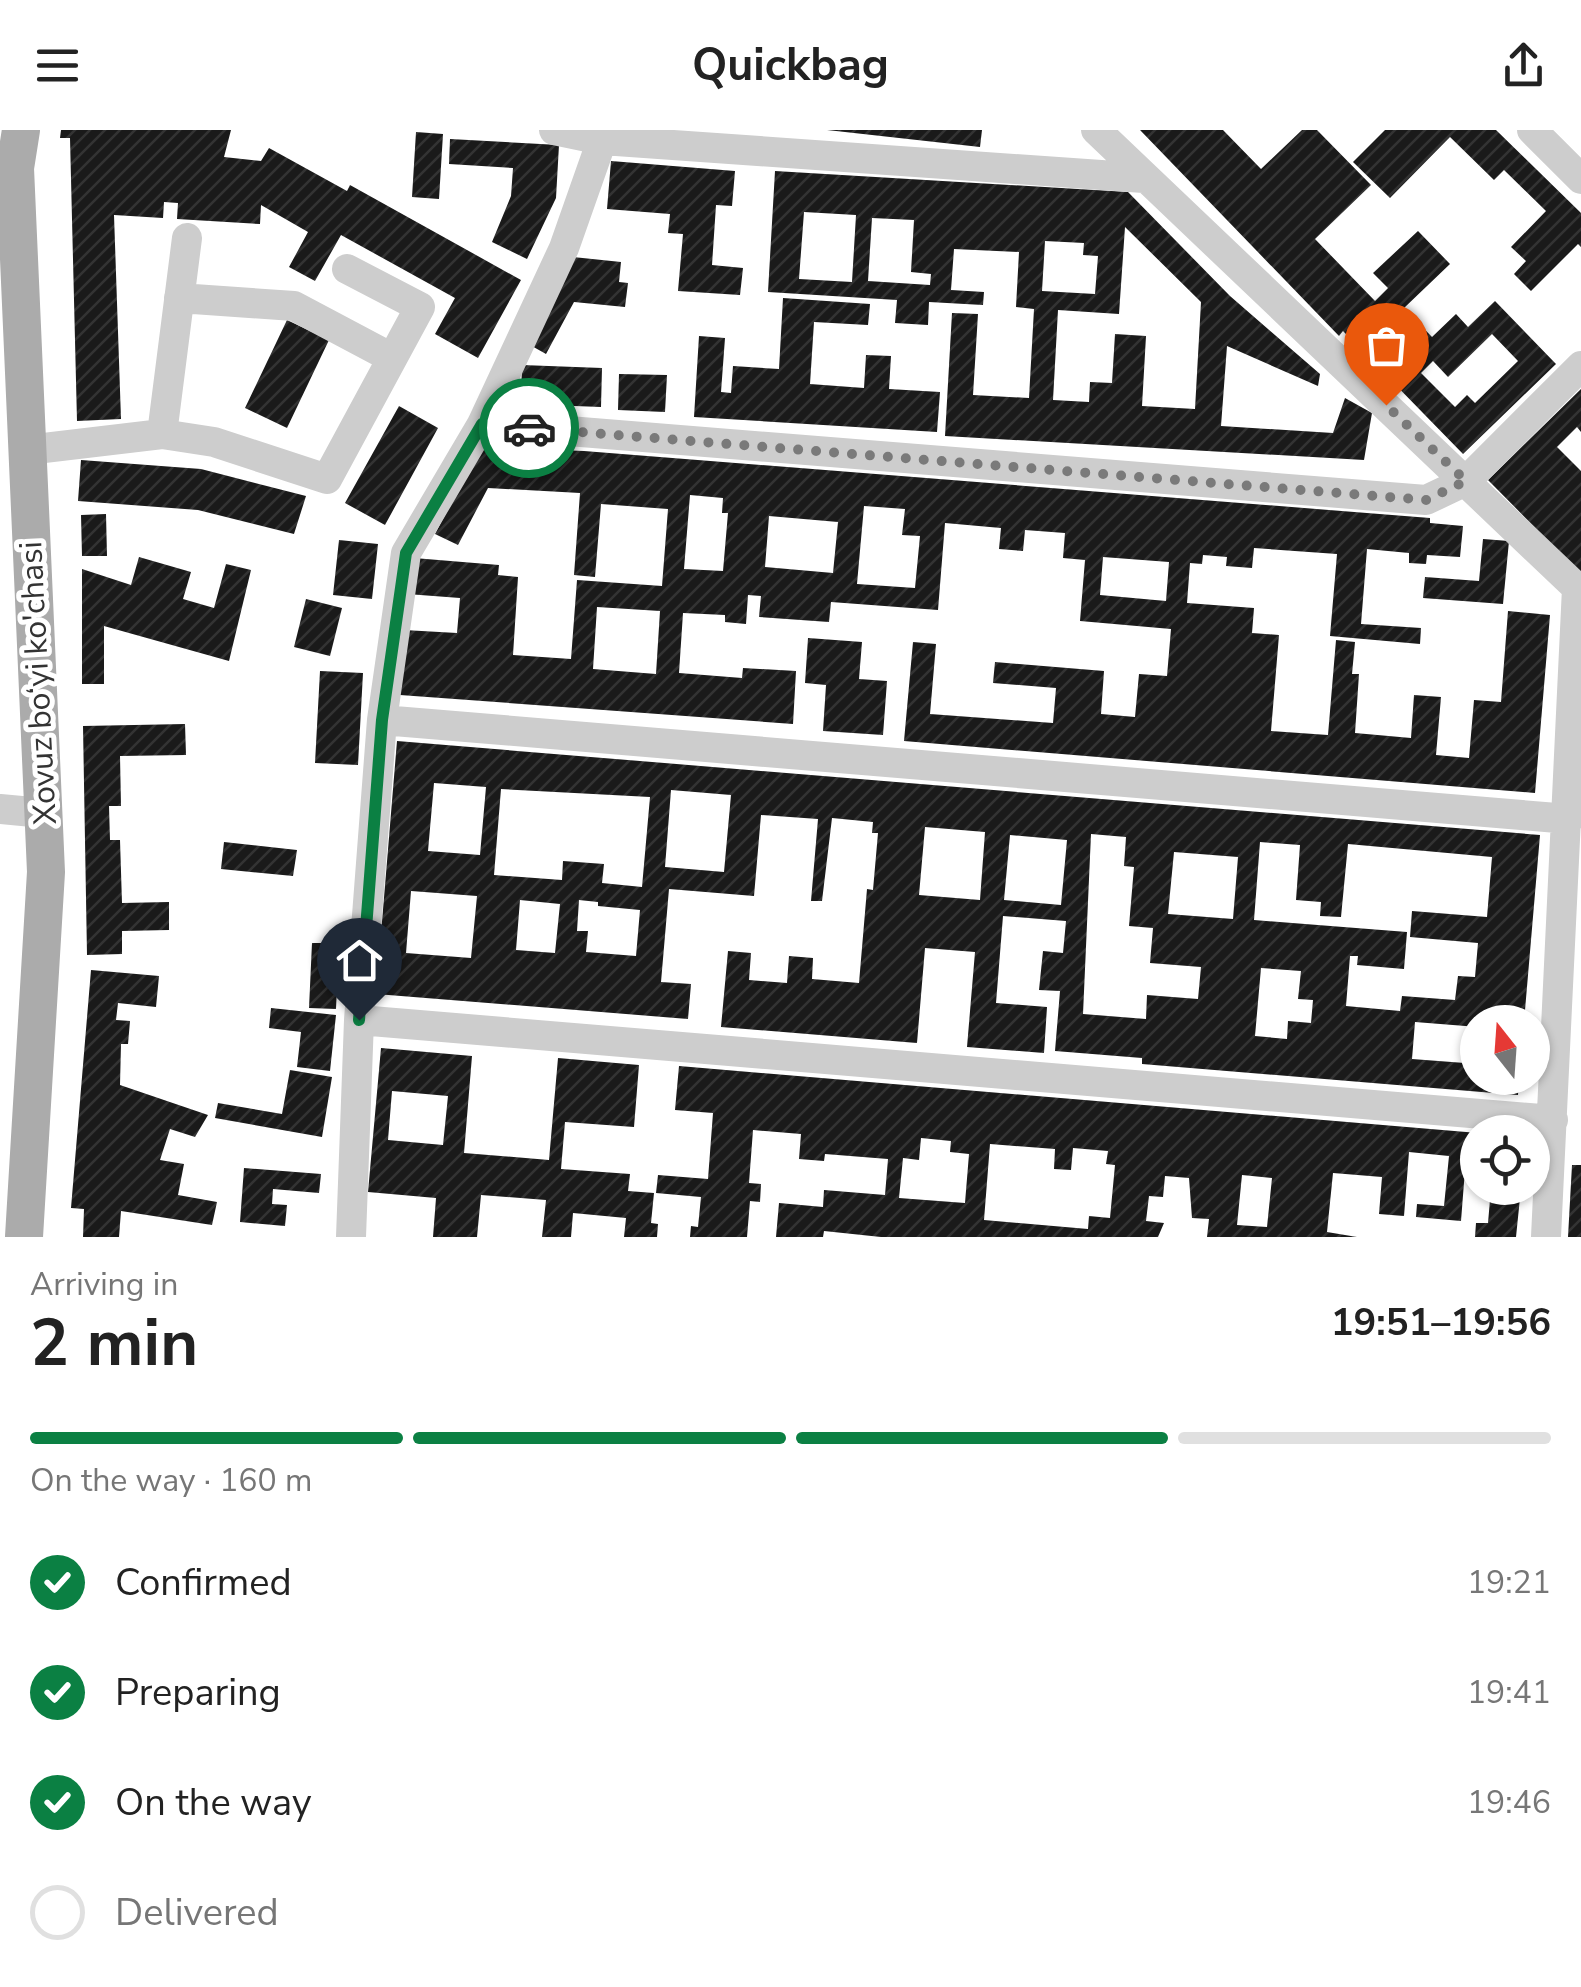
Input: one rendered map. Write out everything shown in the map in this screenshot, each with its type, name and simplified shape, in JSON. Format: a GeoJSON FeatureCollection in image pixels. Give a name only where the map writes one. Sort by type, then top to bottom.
{"type":"FeatureCollection","features":[{"type":"Feature","properties":{"kind":"main road","name":"Xovuz bo‘yi ko'chasi"},"geometry":{"type":"LineString","coordinates":[[21,130],[8,167],[28,450],[46,872],[24,1237]]}},
{"type":"Feature","properties":{"kind":"street"},"geometry":{"type":"LineString","coordinates":[[554,130],[602,140],[1144,178]]}},
{"type":"Feature","properties":{"kind":"street"},"geometry":{"type":"LineString","coordinates":[[1096,130],[1577,588],[1562,1136],[1546,1237]]}},
{"type":"Feature","properties":{"kind":"street"},"geometry":{"type":"LineString","coordinates":[[1532,130],[1581,179]]}},
{"type":"Feature","properties":{"kind":"street"},"geometry":{"type":"LineString","coordinates":[[351,1237],[359,1020],[382,720],[406,553],[482,424],[564,248],[602,140]]}},
{"type":"Feature","properties":{"kind":"street"},"geometry":{"type":"LineString","coordinates":[[162,434],[186,238]]}},
{"type":"Feature","properties":{"kind":"street"},"geometry":{"type":"LineString","coordinates":[[28,450],[162,434],[214,442],[328,479],[420,307],[347,269]]}},
{"type":"Feature","properties":{"kind":"street"},"geometry":{"type":"LineString","coordinates":[[179,298],[294,306],[392,358]]}},
{"type":"Feature","properties":{"kind":"street"},"geometry":{"type":"LineString","coordinates":[[482,424],[1426,500],[1466,481],[1581,366]]}},
{"type":"Feature","properties":{"kind":"street"},"geometry":{"type":"LineString","coordinates":[[382,720],[1572,837]]}},
{"type":"Feature","properties":{"kind":"street"},"geometry":{"type":"LineString","coordinates":[[0,810],[43,813]]}},
{"type":"Feature","properties":{"kind":"street"},"geometry":{"type":"LineString","coordinates":[[359,1020],[1562,1136]]}},
{"type":"Feature","properties":{"kind":"building"},"geometry":{"type":"Polygon","coordinates":[[[61,130],[231,130],[224,157],[261,161],[269,148],[347,191],[350,185],[521,280],[478,358],[435,334],[455,298],[341,235],[315,281],[289,267],[308,232],[261,205],[260,224],[177,219],[178,203],[164,202],[163,218],[114,215],[121,419],[77,421],[70,138],[60,138],[61,130]]]}},
{"type":"Feature","properties":{"kind":"building"},"geometry":{"type":"Polygon","coordinates":[[[827,130],[982,130],[980,147],[827,130]]]}},
{"type":"Feature","properties":{"kind":"building"},"geometry":{"type":"Polygon","coordinates":[[[1140,130],[1223,130],[1261,169],[1302,130],[1317,130],[1371,185],[1315,239],[1375,301],[1388,288],[1373,273],[1418,231],[1450,264],[1404,308],[1432,337],[1456,314],[1468,327],[1495,301],[1556,364],[1463,454],[1343,331],[1339,336],[1140,130]],[[1492,334],[1448,377],[1433,361],[1421,373],[1455,407],[1467,395],[1475,403],[1518,361],[1492,334]]]}},
{"type":"Feature","properties":{"kind":"building"},"geometry":{"type":"Polygon","coordinates":[[[1385,130],[1496,130],[1581,213],[1581,247],[1578,244],[1531,291],[1514,274],[1526,261],[1511,247],[1546,211],[1504,170],[1494,180],[1450,137],[1390,198],[1353,162],[1385,130]]]}},
{"type":"Feature","properties":{"kind":"building"},"geometry":{"type":"Polygon","coordinates":[[[416,132],[443,134],[439,199],[412,197],[416,132]]]}},
{"type":"Feature","properties":{"kind":"building"},"geometry":{"type":"Polygon","coordinates":[[[450,139],[559,145],[556,198],[527,259],[492,242],[511,196],[513,168],[449,164],[450,139]]]}},
{"type":"Feature","properties":{"kind":"building"},"geometry":{"type":"Polygon","coordinates":[[[611,161],[735,171],[732,206],[716,205],[712,265],[743,268],[740,295],[678,291],[683,234],[668,233],[670,214],[607,209],[611,161]]]}},
{"type":"Feature","properties":{"kind":"building"},"geometry":{"type":"Polygon","coordinates":[[[775,171],[1128,192],[1230,296],[1320,374],[1318,386],[1227,346],[1221,426],[1333,433],[1345,398],[1372,413],[1364,460],[945,436],[952,313],[978,314],[973,395],[1029,398],[1034,309],[1016,307],[1019,252],[954,249],[951,290],[984,292],[983,305],[929,302],[928,325],[895,323],[897,300],[768,292],[775,171]],[[804,212],[799,279],[852,282],[856,215],[804,212]],[[872,218],[868,281],[930,285],[931,274],[911,272],[914,220],[872,218]],[[1125,227],[1119,314],[1058,310],[1053,400],[1089,402],[1090,382],[1112,383],[1115,334],[1146,336],[1142,406],[1195,409],[1201,302],[1125,227]],[[1045,241],[1042,291],[1095,294],[1098,256],[1083,255],[1084,243],[1045,241]]]}},
{"type":"Feature","properties":{"kind":"building"},"geometry":{"type":"Polygon","coordinates":[[[573,257],[621,262],[619,282],[628,283],[625,307],[574,302],[546,354],[530,345],[573,257]]]}},
{"type":"Feature","properties":{"kind":"building"},"geometry":{"type":"Polygon","coordinates":[[[783,298],[870,304],[868,325],[814,322],[810,384],[864,388],[866,355],[891,356],[889,389],[940,392],[937,432],[694,417],[699,336],[725,338],[721,392],[731,393],[733,366],[779,369],[783,298]]]}},
{"type":"Feature","properties":{"kind":"building"},"geometry":{"type":"Polygon","coordinates":[[[287,320],[329,340],[287,428],[245,408],[287,320]]]}},
{"type":"Feature","properties":{"kind":"building"},"geometry":{"type":"Polygon","coordinates":[[[522,365],[602,368],[601,407],[521,404],[522,365]]]}},
{"type":"Feature","properties":{"kind":"building"},"geometry":{"type":"Polygon","coordinates":[[[619,374],[667,375],[665,412],[618,410],[619,374]]]}},
{"type":"Feature","properties":{"kind":"building"},"geometry":{"type":"Polygon","coordinates":[[[1581,389],[1581,432],[1577,427],[1557,447],[1581,471],[1581,574],[1488,480],[1581,389]]]}},
{"type":"Feature","properties":{"kind":"building"},"geometry":{"type":"Polygon","coordinates":[[[399,406],[438,428],[385,525],[345,503],[399,406]]]}},
{"type":"Feature","properties":{"kind":"building"},"geometry":{"type":"Polygon","coordinates":[[[481,447],[584,451],[1430,518],[1430,523],[1463,526],[1460,557],[1427,555],[1426,564],[1409,563],[1409,553],[1367,549],[1361,624],[1421,628],[1420,644],[1330,636],[1337,554],[1254,548],[1252,568],[1226,566],[1227,557],[1203,555],[1202,564],[1190,563],[1187,603],[1254,608],[1252,633],[1279,635],[1271,731],[1328,735],[1336,640],[1355,642],[1352,674],[1359,674],[1355,733],[1411,738],[1414,695],[1441,697],[1436,755],[1469,758],[1474,700],[1501,702],[1508,611],[1550,615],[1535,793],[904,741],[913,642],[936,644],[930,714],[1053,723],[1056,688],[993,683],[995,662],[1104,671],[1101,714],[1135,717],[1139,674],[1167,676],[1171,629],[1080,621],[1085,560],[1063,558],[1065,533],[1025,530],[1023,551],[999,549],[1001,528],[945,523],[938,610],[831,602],[829,622],[759,617],[761,596],[748,595],[746,624],[725,622],[725,615],[683,613],[679,673],[742,678],[743,668],[796,671],[793,724],[400,695],[404,630],[457,633],[460,598],[407,594],[414,558],[499,565],[498,575],[518,577],[513,655],[571,659],[577,580],[662,586],[668,509],[601,504],[595,577],[574,575],[580,493],[488,488],[458,545],[435,534],[481,447]],[[690,495],[684,569],[723,571],[728,513],[722,513],[723,498],[690,495]],[[864,506],[857,584],[915,588],[920,536],[902,535],[905,509],[864,506]],[[769,516],[765,567],[833,573],[838,522],[769,516]],[[1103,557],[1100,595],[1166,601],[1169,562],[1103,557]],[[597,607],[593,669],[656,674],[660,611],[597,607]]]}},
{"type":"Feature","properties":{"kind":"building"},"geometry":{"type":"Polygon","coordinates":[[[81,460],[201,469],[306,496],[294,534],[198,510],[78,501],[81,460]]]}},
{"type":"Feature","properties":{"kind":"building"},"geometry":{"type":"Polygon","coordinates":[[[106,514],[107,556],[82,556],[81,515],[106,514]]]}},
{"type":"Feature","properties":{"kind":"building"},"geometry":{"type":"Polygon","coordinates":[[[1483,539],[1509,541],[1503,604],[1423,598],[1425,577],[1479,581],[1483,539]]]}},
{"type":"Feature","properties":{"kind":"building"},"geometry":{"type":"Polygon","coordinates":[[[339,540],[378,544],[372,599],[333,595],[339,540]]]}},
{"type":"Feature","properties":{"kind":"building"},"geometry":{"type":"Polygon","coordinates":[[[139,557],[191,572],[183,599],[214,608],[226,564],[251,570],[229,661],[104,626],[104,684],[82,684],[82,569],[131,585],[139,557]]]}},
{"type":"Feature","properties":{"kind":"building"},"geometry":{"type":"Polygon","coordinates":[[[306,599],[342,608],[330,656],[294,647],[306,599]]]}},
{"type":"Feature","properties":{"kind":"building"},"geometry":{"type":"Polygon","coordinates":[[[808,638],[862,642],[859,679],[887,681],[883,735],[823,731],[826,685],[805,683],[808,638]]]}},
{"type":"Feature","properties":{"kind":"building"},"geometry":{"type":"Polygon","coordinates":[[[320,671],[363,673],[358,765],[315,763],[320,671]]]}},
{"type":"Feature","properties":{"kind":"building"},"geometry":{"type":"Polygon","coordinates":[[[185,724],[186,755],[120,756],[121,806],[109,806],[110,840],[120,840],[122,903],[169,902],[169,930],[122,931],[122,954],[87,955],[83,726],[185,724]]]}},
{"type":"Feature","properties":{"kind":"building"},"geometry":{"type":"Polygon","coordinates":[[[397,741],[1540,835],[1525,1005],[1460,1005],[1460,1026],[1415,1022],[1412,1059],[1460,1063],[1460,1090],[1142,1064],[1142,1058],[1055,1051],[1060,991],[1039,990],[1043,951],[1063,953],[1066,921],[1003,916],[996,1003],[1047,1007],[1044,1053],[967,1047],[975,952],[925,948],[917,1043],[721,1027],[728,951],[751,953],[749,980],[787,983],[789,956],[813,958],[812,979],[859,983],[867,889],[873,890],[878,833],[872,833],[873,822],[832,818],[822,901],[811,901],[818,819],[761,815],[754,896],[669,889],[661,982],[691,984],[688,1019],[376,994],[397,741]],[[434,783],[428,851],[480,855],[486,787],[434,783]],[[501,789],[494,875],[562,880],[563,861],[604,864],[602,883],[642,887],[650,797],[501,789]],[[671,790],[665,867],[724,872],[731,795],[671,790]],[[925,827],[919,895],[980,900],[985,832],[925,827]],[[1091,834],[1083,1014],[1146,1019],[1147,995],[1198,999],[1201,967],[1150,963],[1153,928],[1129,926],[1134,867],[1124,866],[1126,837],[1091,834]],[[1010,835],[1004,900],[1061,905],[1067,840],[1010,835]],[[1260,842],[1254,920],[1407,932],[1404,969],[1357,965],[1358,956],[1350,956],[1346,1006],[1400,1011],[1402,996],[1455,1000],[1458,976],[1475,977],[1478,943],[1410,937],[1412,911],[1487,917],[1492,857],[1348,844],[1341,917],[1320,916],[1321,902],[1296,900],[1300,845],[1260,842]],[[1174,852],[1168,914],[1233,919],[1238,857],[1174,852]],[[411,891],[406,953],[471,958],[477,896],[411,891]],[[520,900],[516,950],[555,953],[560,904],[520,900]],[[579,900],[577,931],[588,931],[586,952],[636,956],[640,910],[579,900]],[[1261,968],[1255,1036],[1287,1039],[1288,1021],[1311,1023],[1313,1000],[1298,999],[1301,971],[1261,968]]]}},
{"type":"Feature","properties":{"kind":"building"},"geometry":{"type":"Polygon","coordinates":[[[224,842],[297,850],[293,876],[221,869],[224,842]]]}},
{"type":"Feature","properties":{"kind":"building"},"geometry":{"type":"Polygon","coordinates":[[[312,943],[339,943],[336,1009],[309,1008],[312,943]]]}},
{"type":"Feature","properties":{"kind":"building"},"geometry":{"type":"Polygon","coordinates":[[[91,970],[159,976],[156,1007],[118,1003],[116,1020],[130,1021],[128,1044],[121,1044],[120,1085],[208,1115],[195,1137],[170,1129],[160,1160],[184,1164],[178,1195],[217,1202],[212,1225],[121,1211],[119,1237],[83,1237],[84,1209],[71,1208],[91,970]]]}},
{"type":"Feature","properties":{"kind":"building"},"geometry":{"type":"Polygon","coordinates":[[[271,1008],[336,1015],[330,1071],[297,1067],[301,1032],[269,1028],[271,1008]]]}},
{"type":"Feature","properties":{"kind":"building"},"geometry":{"type":"Polygon","coordinates":[[[381,1048],[472,1056],[464,1153],[549,1160],[558,1058],[639,1065],[634,1127],[565,1122],[561,1169],[630,1174],[628,1191],[654,1193],[651,1223],[658,1224],[657,1237],[624,1237],[626,1218],[573,1213],[571,1237],[542,1237],[546,1200],[481,1195],[477,1237],[433,1237],[436,1198],[368,1192],[381,1048]],[[392,1091],[388,1140],[443,1145],[448,1096],[392,1091]]]}},
{"type":"Feature","properties":{"kind":"building"},"geometry":{"type":"Polygon","coordinates":[[[679,1066],[1460,1131],[1461,1221],[1416,1217],[1417,1204],[1444,1206],[1449,1156],[1409,1152],[1404,1216],[1379,1214],[1382,1177],[1333,1173],[1327,1232],[1357,1237],[1207,1237],[1209,1219],[1192,1218],[1189,1178],[1165,1176],[1163,1197],[1149,1196],[1146,1221],[1164,1223],[1158,1237],[881,1237],[824,1231],[823,1237],[776,1237],[779,1203],[823,1207],[824,1190],[885,1195],[888,1159],[825,1154],[824,1161],[799,1159],[801,1134],[753,1130],[749,1183],[761,1184],[760,1202],[750,1201],[747,1237],[690,1237],[691,1226],[698,1227],[701,1197],[656,1193],[658,1175],[708,1179],[713,1113],[675,1110],[679,1066]],[[921,1138],[919,1160],[903,1158],[899,1198],[965,1203],[969,1154],[950,1152],[951,1141],[921,1138]],[[990,1144],[984,1220],[1088,1229],[1089,1216],[1110,1218],[1115,1165],[1106,1164],[1108,1151],[1073,1148],[1071,1170],[1054,1169],[1055,1149],[990,1144]],[[1242,1175],[1237,1225],[1267,1227],[1272,1178],[1242,1175]]]}},
{"type":"Feature","properties":{"kind":"building"},"geometry":{"type":"Polygon","coordinates":[[[290,1070],[332,1077],[322,1137],[215,1118],[218,1103],[282,1114],[290,1070]]]}},
{"type":"Feature","properties":{"kind":"building"},"geometry":{"type":"Polygon","coordinates":[[[1572,1165],[1581,1165],[1581,1237],[1568,1237],[1572,1165]]]}},
{"type":"Feature","properties":{"kind":"building"},"geometry":{"type":"Polygon","coordinates":[[[244,1168],[321,1174],[319,1193],[273,1189],[272,1204],[287,1205],[285,1226],[240,1222],[244,1168]]]}},
{"type":"Feature","properties":{"kind":"building"},"geometry":{"type":"Polygon","coordinates":[[[1490,1205],[1519,1205],[1516,1237],[1475,1237],[1476,1223],[1488,1223],[1490,1205]]]}},
{"type":"Feature","properties":{"kind":"way so far"},"geometry":{"type":"LineString","coordinates":[[529,428],[1426,500],[1466,481],[1386,405]]}},
{"type":"Feature","properties":{"kind":"route"},"geometry":{"type":"LineString","coordinates":[[359,1020],[382,720],[391,636],[406,553],[482,424],[529,428]]}}]}
